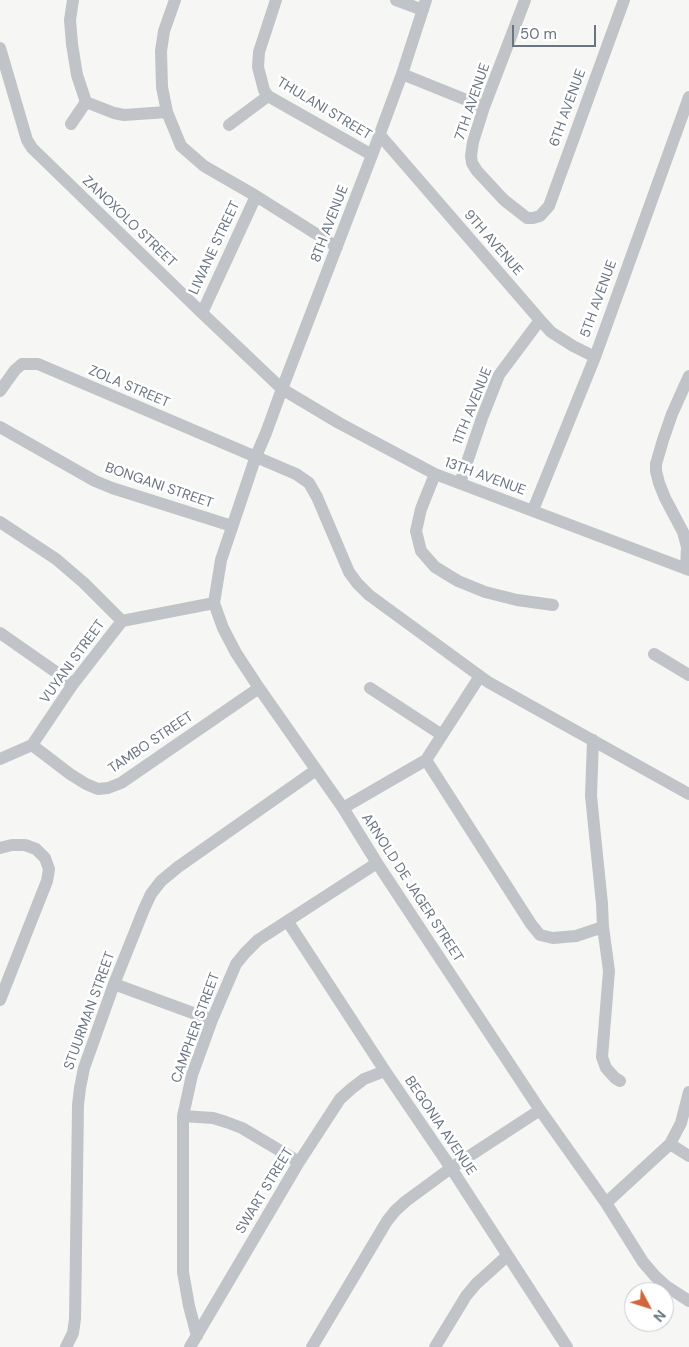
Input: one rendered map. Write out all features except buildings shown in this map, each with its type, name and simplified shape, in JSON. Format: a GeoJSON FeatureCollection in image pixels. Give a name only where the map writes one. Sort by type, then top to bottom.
{"type":"FeatureCollection","features":[{"type":"Feature","properties":{"kind":"street"},"geometry":{"type":"LineString","coordinates":[[73,0],[70,20],[72,44],[77,75],[86,102]]}},
{"type":"Feature","properties":{"kind":"street"},"geometry":{"type":"LineString","coordinates":[[175,0],[164,31],[161,51],[162,87],[167,112],[181,146],[204,166],[337,247]]}},
{"type":"Feature","properties":{"kind":"street","name":"THULANI STREET"},"geometry":{"type":"LineString","coordinates":[[276,0],[259,52],[258,67],[264,90],[268,96],[372,155]]}},
{"type":"Feature","properties":{"kind":"street"},"geometry":{"type":"LineString","coordinates":[[396,0],[425,5]]}},
{"type":"Feature","properties":{"kind":"street","name":"7TH AVENUE"},"geometry":{"type":"LineString","coordinates":[[525,0],[484,107],[473,142],[471,156],[472,163],[477,170],[504,200],[527,218],[533,218]]}},
{"type":"Feature","properties":{"kind":"street","name":"6TH AVENUE"},"geometry":{"type":"LineString","coordinates":[[533,218],[540,216],[549,206],[624,0]]}},
{"type":"Feature","properties":{"kind":"street","name":"8TH AVENUE"},"geometry":{"type":"LineString","coordinates":[[256,456],[372,155],[425,5]]}},
{"type":"Feature","properties":{"kind":"street","name":"ZANOXOLO STREET"},"geometry":{"type":"LineString","coordinates":[[0,48],[32,148],[282,389]]}},
{"type":"Feature","properties":{"kind":"street"},"geometry":{"type":"LineString","coordinates":[[402,74],[484,107]]}},
{"type":"Feature","properties":{"kind":"street"},"geometry":{"type":"LineString","coordinates":[[229,125],[268,96]]}},
{"type":"Feature","properties":{"kind":"street","name":"5TH AVENUE"},"geometry":{"type":"LineString","coordinates":[[533,510],[594,357],[689,97]]}},
{"type":"Feature","properties":{"kind":"street"},"geometry":{"type":"LineString","coordinates":[[86,102],[124,115],[167,112]]}},
{"type":"Feature","properties":{"kind":"street"},"geometry":{"type":"LineString","coordinates":[[71,124],[86,102]]}},
{"type":"Feature","properties":{"kind":"street","name":"9TH AVENUE"},"geometry":{"type":"LineString","coordinates":[[379,134],[551,332],[594,357]]}},
{"type":"Feature","properties":{"kind":"street","name":"LIWANE STREET"},"geometry":{"type":"LineString","coordinates":[[202,313],[256,196]]}},
{"type":"Feature","properties":{"kind":"street","name":"11TH AVENUE"},"geometry":{"type":"LineString","coordinates":[[460,483],[499,375],[540,320]]}},
{"type":"Feature","properties":{"kind":"street","name":"ZOLA STREET"},"geometry":{"type":"LineString","coordinates":[[0,391],[14,370],[22,364],[38,364],[256,456]]}},
{"type":"Feature","properties":{"kind":"street"},"geometry":{"type":"LineString","coordinates":[[688,569],[687,547],[683,532],[665,498],[656,471],[658,456],[669,422],[689,376]]}},
{"type":"Feature","properties":{"kind":"street","name":"13TH AVENUE"},"geometry":{"type":"LineString","coordinates":[[282,389],[356,432],[435,474],[688,569]]}},
{"type":"Feature","properties":{"kind":"street","name":"BONGANI STREET"},"geometry":{"type":"LineString","coordinates":[[0,427],[95,481],[232,526]]}},
{"type":"Feature","properties":{"kind":"street"},"geometry":{"type":"LineString","coordinates":[[256,456],[296,474],[309,483],[317,497],[349,572],[369,595],[488,682],[689,794]]}},
{"type":"Feature","properties":{"kind":"street","name":"ARNOLD DE JAGER STREET"},"geometry":{"type":"LineString","coordinates":[[256,456],[221,560],[214,603],[223,628],[236,653],[259,688],[343,808],[377,863],[540,1110],[606,1204],[643,1262],[666,1286],[689,1301]]}},
{"type":"Feature","properties":{"kind":"street"},"geometry":{"type":"LineString","coordinates":[[435,474],[420,509],[416,531],[421,551],[430,562],[458,581],[485,592],[517,600],[553,605]]}},
{"type":"Feature","properties":{"kind":"street"},"geometry":{"type":"LineString","coordinates":[[0,522],[56,559],[84,583],[122,621]]}},
{"type":"Feature","properties":{"kind":"street","name":"VUYANI STREET"},"geometry":{"type":"LineString","coordinates":[[32,745],[72,684],[122,621],[214,603]]}},
{"type":"Feature","properties":{"kind":"street"},"geometry":{"type":"LineString","coordinates":[[0,633],[72,684]]}},
{"type":"Feature","properties":{"kind":"street"},"geometry":{"type":"LineString","coordinates":[[654,654],[689,675]]}},
{"type":"Feature","properties":{"kind":"street"},"geometry":{"type":"LineString","coordinates":[[343,808],[426,760],[480,676]]}},
{"type":"Feature","properties":{"kind":"street","name":"TAMBO STREET"},"geometry":{"type":"LineString","coordinates":[[32,745],[86,784],[98,789],[108,788],[120,783],[259,688]]}},
{"type":"Feature","properties":{"kind":"street"},"geometry":{"type":"LineString","coordinates":[[370,688],[442,735]]}},
{"type":"Feature","properties":{"kind":"street"},"geometry":{"type":"LineString","coordinates":[[593,740],[591,796],[609,971],[602,1057],[606,1068],[620,1081]]}},
{"type":"Feature","properties":{"kind":"street"},"geometry":{"type":"LineString","coordinates":[[0,759],[32,745]]}},
{"type":"Feature","properties":{"kind":"street"},"geometry":{"type":"LineString","coordinates":[[426,760],[531,924],[540,934],[553,938],[576,936],[603,927]]}},
{"type":"Feature","properties":{"kind":"street","name":"STUURMAN STREET"},"geometry":{"type":"LineString","coordinates":[[66,1347],[73,1333],[76,1319],[78,1105],[80,1088],[84,1068],[114,984],[151,894],[161,881],[178,868],[316,770]]}},
{"type":"Feature","properties":{"kind":"street"},"geometry":{"type":"LineString","coordinates":[[0,848],[12,845],[25,845],[36,849],[45,858],[49,869],[47,880],[0,1000]]}},
{"type":"Feature","properties":{"kind":"street","name":"CAMPHER STREET"},"geometry":{"type":"LineString","coordinates":[[197,1336],[183,1272],[183,1116],[192,1075],[212,1020],[236,964],[245,952],[258,940],[377,863]]}},
{"type":"Feature","properties":{"kind":"street","name":"BEGONIA AVENUE"},"geometry":{"type":"LineString","coordinates":[[288,922],[567,1347]]}},
{"type":"Feature","properties":{"kind":"street"},"geometry":{"type":"LineString","coordinates":[[114,984],[212,1020]]}},
{"type":"Feature","properties":{"kind":"street","name":"SWART STREET"},"geometry":{"type":"LineString","coordinates":[[190,1347],[299,1162],[340,1099],[364,1079],[385,1071]]}},
{"type":"Feature","properties":{"kind":"street"},"geometry":{"type":"LineString","coordinates":[[606,1204],[670,1144],[681,1123],[689,1092]]}},
{"type":"Feature","properties":{"kind":"street"},"geometry":{"type":"LineString","coordinates":[[312,1347],[387,1221],[395,1211],[451,1168],[540,1110]]}},
{"type":"Feature","properties":{"kind":"street"},"geometry":{"type":"LineString","coordinates":[[183,1116],[214,1118],[242,1128],[299,1162]]}},
{"type":"Feature","properties":{"kind":"street"},"geometry":{"type":"LineString","coordinates":[[670,1144],[689,1156]]}},
{"type":"Feature","properties":{"kind":"street"},"geometry":{"type":"LineString","coordinates":[[434,1347],[466,1296],[476,1284],[507,1256]]}}]}
